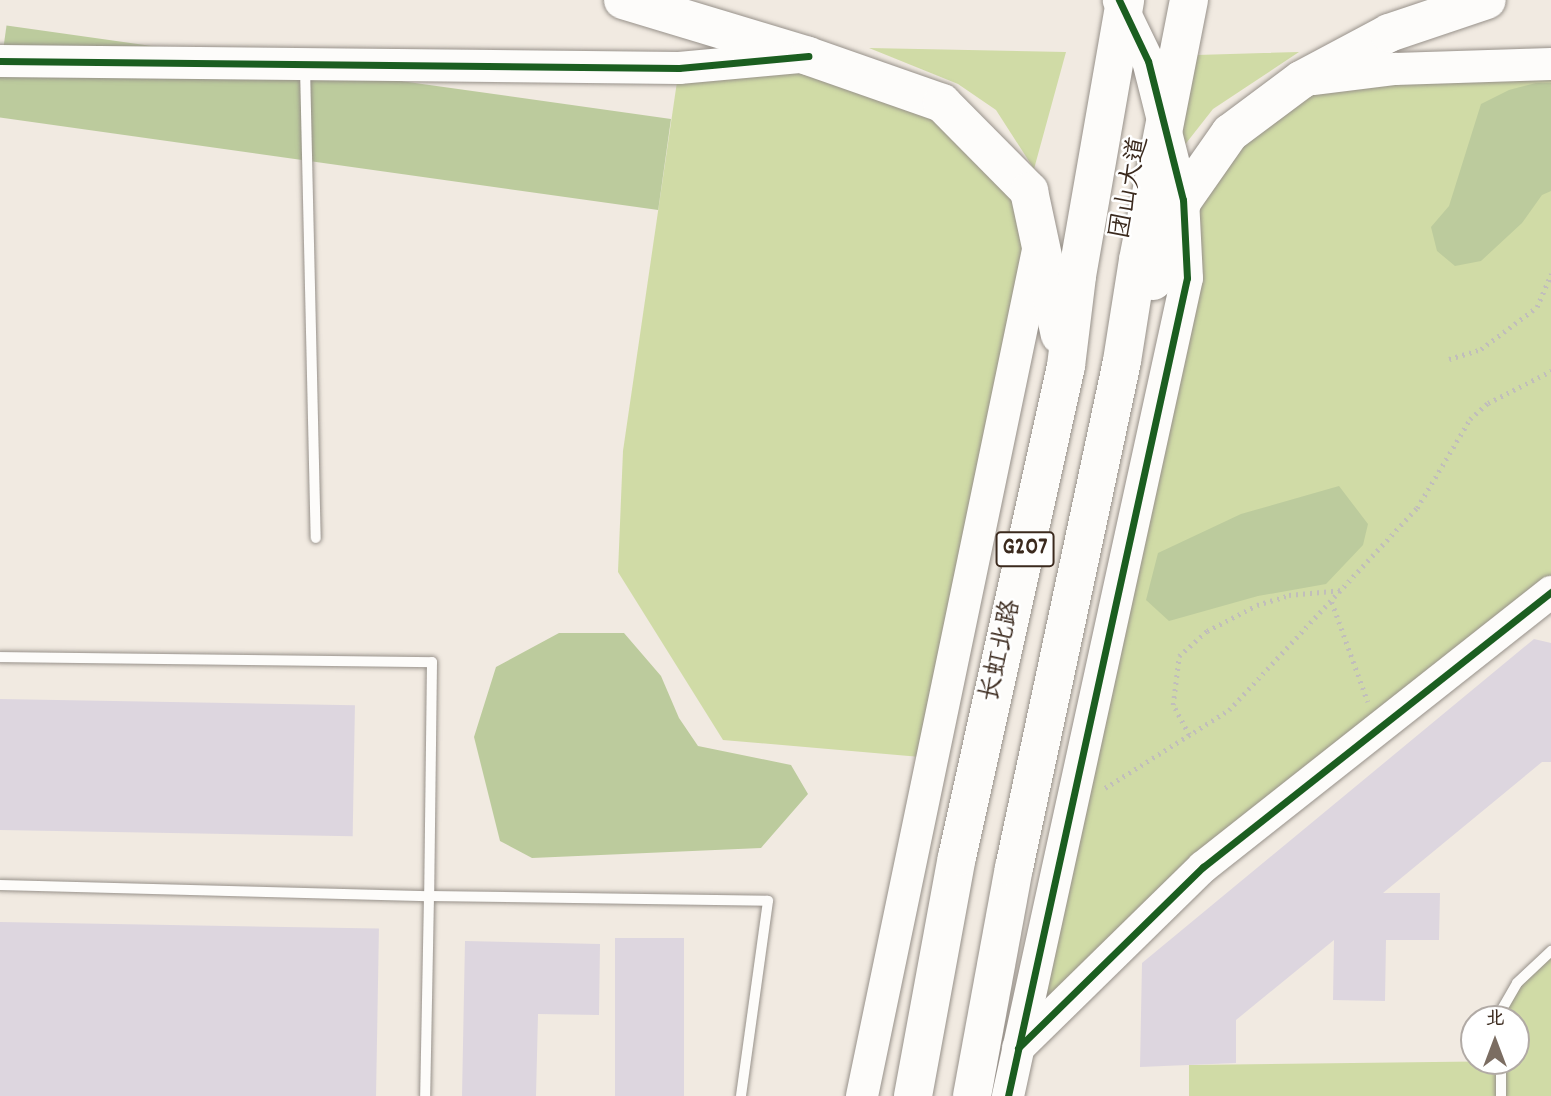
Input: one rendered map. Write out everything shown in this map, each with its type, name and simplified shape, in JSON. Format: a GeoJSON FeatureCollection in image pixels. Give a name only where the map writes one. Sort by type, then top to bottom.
{"type":"FeatureCollection","features":[{"type":"Feature","properties":{"kind":"highway"},"geometry":{"type":"LineString","coordinates":[[622,0],[808,56],[942,103],[1029,191],[1066,366]]}},
{"type":"Feature","properties":{"kind":"highway","name":"长虹北路"},"geometry":{"type":"LineString","coordinates":[[914,1096],[957,857],[1066,366],[1077,276],[1125,0]]}},
{"type":"Feature","properties":{"kind":"highway","name":"团山大道"},"geometry":{"type":"LineString","coordinates":[[1122,362],[1138,260],[1189,0]]}},
{"type":"Feature","properties":{"kind":"highway"},"geometry":{"type":"LineString","coordinates":[[1122,362],[1183,201],[1230,133],[1301,80],[1389,33],[1487,0]]}},
{"type":"Feature","properties":{"kind":"highway","name":"G207"},"geometry":{"type":"LineString","coordinates":[[972,1096],[1014,868],[1122,362]]}},
{"type":"Feature","properties":{"kind":"street"},"geometry":{"type":"LineString","coordinates":[[1008,1096],[1187,278],[1183,201],[1148,61],[1119,0]]}},
{"type":"Feature","properties":{"kind":"street"},"geometry":{"type":"LineString","coordinates":[[0,61],[679,68],[808,56]]}},
{"type":"Feature","properties":{"kind":"street"},"geometry":{"type":"LineString","coordinates":[[1301,80],[1395,69],[1551,64]]}},
{"type":"Feature","properties":{"kind":"street"},"geometry":{"type":"LineString","coordinates":[[862,1096],[1040,240]]}},
{"type":"Feature","properties":{"kind":"street"},"geometry":{"type":"LineString","coordinates":[[1018,1048],[1203,867],[1551,592]]}},
{"type":"Feature","properties":{"kind":"lane"},"geometry":{"type":"LineString","coordinates":[[305,64],[316,538]]}},
{"type":"Feature","properties":{"kind":"lane"},"geometry":{"type":"LineString","coordinates":[[0,657],[432,662],[425,1096]]}},
{"type":"Feature","properties":{"kind":"lane"},"geometry":{"type":"LineString","coordinates":[[0,885],[768,901],[741,1096]]}},
{"type":"Feature","properties":{"kind":"lane"},"geometry":{"type":"LineString","coordinates":[[1504,1005],[1517,983],[1551,951]]}},
{"type":"Feature","properties":{"kind":"lane"},"geometry":{"type":"LineString","coordinates":[[1501,1075],[1501,1096]]}},
{"type":"Feature","properties":{"kind":"path"},"geometry":{"type":"LineString","coordinates":[[1449,359],[1481,349],[1536,307],[1551,274]]}},
{"type":"Feature","properties":{"kind":"path"},"geometry":{"type":"LineString","coordinates":[[1069,810],[1229,710],[1417,509],[1470,419],[1488,403],[1551,371]]}},
{"type":"Feature","properties":{"kind":"path"},"geometry":{"type":"LineString","coordinates":[[1189,736],[1173,705],[1179,656],[1207,631],[1257,605],[1289,595],[1343,590]]}},
{"type":"Feature","properties":{"kind":"path"},"geometry":{"type":"LineString","coordinates":[[1332,602],[1377,729]]}},
{"type":"Feature","properties":{"kind":"green space"},"geometry":{"type":"Polygon","coordinates":[[[7,26],[671,119],[658,210],[0,118],[0,72],[7,26]]]}},
{"type":"Feature","properties":{"kind":"green space"},"geometry":{"type":"Polygon","coordinates":[[[869,48],[1066,52],[1034,169],[996,110],[958,84],[869,48]]]}},
{"type":"Feature","properties":{"kind":"green space"},"geometry":{"type":"Polygon","coordinates":[[[1299,52],[1213,109],[1169,165],[1197,55],[1299,52]]]}},
{"type":"Feature","properties":{"kind":"green space"},"geometry":{"type":"Polygon","coordinates":[[[808,56],[942,103],[1040,240],[932,758],[723,740],[618,572],[623,451],[679,68],[808,56]]]}},
{"type":"Feature","properties":{"kind":"green space"},"geometry":{"type":"Polygon","coordinates":[[[1551,64],[1551,592],[1203,867],[1018,1048],[1187,278],[1183,200],[1301,80],[1551,64]]]}},
{"type":"Feature","properties":{"kind":"green space"},"geometry":{"type":"Polygon","coordinates":[[[1536,83],[1551,83],[1551,191],[1542,195],[1522,223],[1481,261],[1455,266],[1437,251],[1431,227],[1449,206],[1481,104],[1509,90],[1536,83]]]}},
{"type":"Feature","properties":{"kind":"green space"},"geometry":{"type":"Polygon","coordinates":[[[1339,486],[1368,524],[1363,545],[1326,584],[1258,596],[1169,621],[1146,600],[1158,553],[1241,514],[1339,486]]]}},
{"type":"Feature","properties":{"kind":"green space"},"geometry":{"type":"Polygon","coordinates":[[[559,633],[624,633],[661,676],[679,718],[698,746],[791,765],[808,794],[761,848],[532,858],[500,841],[474,737],[496,667],[559,633]]]}},
{"type":"Feature","properties":{"kind":"green space"},"geometry":{"type":"Polygon","coordinates":[[[1551,951],[1551,1096],[1189,1096],[1189,1065],[1460,1062],[1460,1075],[1530,1075],[1530,1005],[1507,1005],[1517,983],[1551,951]]]}},
{"type":"Feature","properties":{"kind":"building"},"geometry":{"type":"Polygon","coordinates":[[[1534,639],[1551,643],[1551,762],[1542,762],[1383,893],[1440,893],[1439,940],[1386,940],[1385,1001],[1333,1000],[1334,940],[1236,1020],[1236,1063],[1140,1067],[1142,963],[1534,639]]]}},
{"type":"Feature","properties":{"kind":"building"},"geometry":{"type":"Polygon","coordinates":[[[0,699],[355,705],[353,836],[0,830],[0,699]]]}},
{"type":"Feature","properties":{"kind":"building"},"geometry":{"type":"Polygon","coordinates":[[[0,922],[379,929],[376,1096],[0,1096],[0,922]]]}},
{"type":"Feature","properties":{"kind":"building"},"geometry":{"type":"Polygon","coordinates":[[[615,938],[684,938],[684,1096],[615,1096],[615,938]]]}},
{"type":"Feature","properties":{"kind":"building"},"geometry":{"type":"Polygon","coordinates":[[[465,941],[600,944],[599,1015],[538,1014],[536,1096],[462,1096],[465,941]]]}},
{"type":"Feature","properties":{"kind":"cycle path"},"geometry":{"type":"LineString","coordinates":[[1008,1096],[1187,278],[1183,200],[1148,61],[1119,0]]}},
{"type":"Feature","properties":{"kind":"cycle path"},"geometry":{"type":"LineString","coordinates":[[0,61],[679,68],[808,56]]}},
{"type":"Feature","properties":{"kind":"cycle path"},"geometry":{"type":"LineString","coordinates":[[1018,1048],[1203,867],[1551,592]]}}]}
